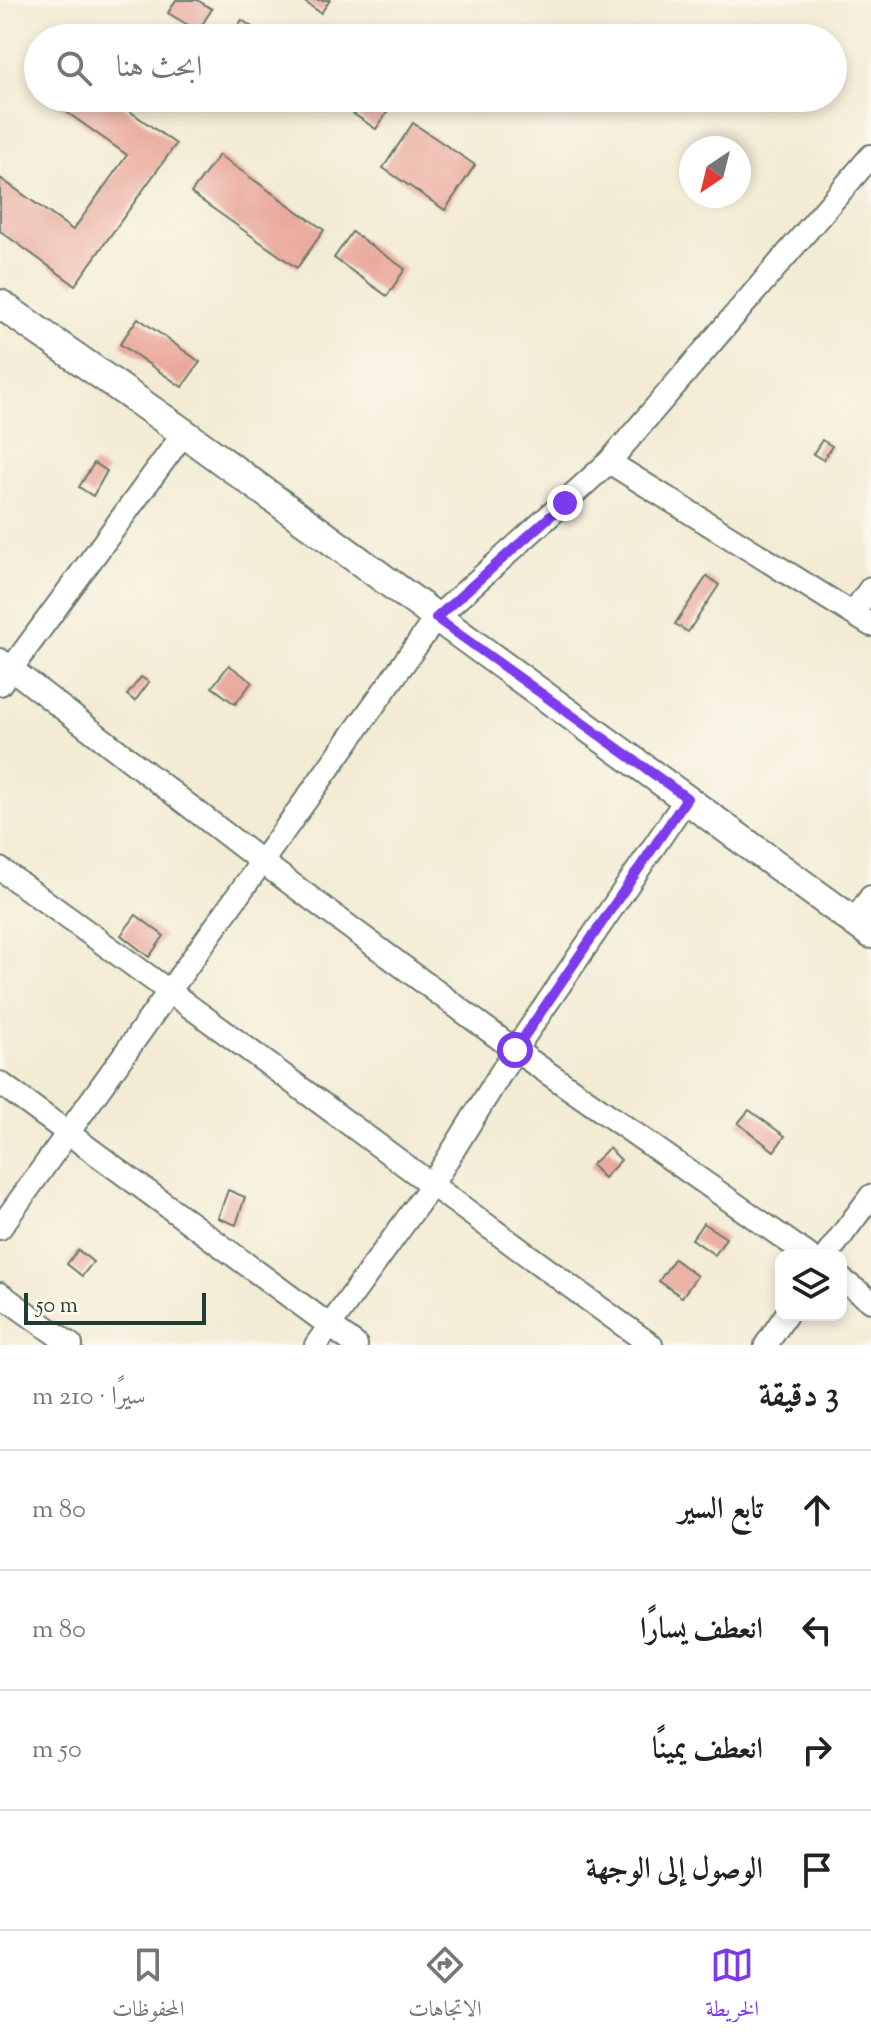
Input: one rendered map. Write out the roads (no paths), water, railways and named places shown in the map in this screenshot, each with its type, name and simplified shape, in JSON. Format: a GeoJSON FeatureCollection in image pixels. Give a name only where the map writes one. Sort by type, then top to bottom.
{"type":"FeatureCollection","features":[{"type":"Feature","properties":{"kind":"street"},"geometry":{"type":"LineString","coordinates":[[0,1228],[436,618],[609,462],[871,156]]}},
{"type":"Feature","properties":{"kind":"street"},"geometry":{"type":"LineString","coordinates":[[0,304],[184,433],[863,927],[871,897]]}},
{"type":"Feature","properties":{"kind":"street"},"geometry":{"type":"LineString","coordinates":[[184,433],[4,671],[515,1050],[799,1249]]}},
{"type":"Feature","properties":{"kind":"street"},"geometry":{"type":"LineString","coordinates":[[609,462],[862,619],[871,588]]}},
{"type":"Feature","properties":{"kind":"street"},"geometry":{"type":"LineString","coordinates":[[316,1345],[431,1186],[515,1050],[687,798]]}},
{"type":"Feature","properties":{"kind":"street"},"geometry":{"type":"LineString","coordinates":[[0,869],[171,991],[431,1186],[651,1345]]}},
{"type":"Feature","properties":{"kind":"street"},"geometry":{"type":"LineString","coordinates":[[0,1083],[356,1345]]}},
{"type":"Feature","properties":{"kind":"street"},"geometry":{"type":"LineString","coordinates":[[831,1249],[871,1196]]}},
{"type":"Feature","properties":{"kind":"street"},"geometry":{"type":"LineString","coordinates":[[847,1283],[871,1301]]}},
{"type":"Feature","properties":{"kind":"street"},"geometry":{"type":"LineString","coordinates":[[0,1294],[71,1345]]}},
{"type":"Feature","properties":{"kind":"street"},"geometry":{"type":"LineString","coordinates":[[766,1345],[782,1321]]}}]}
